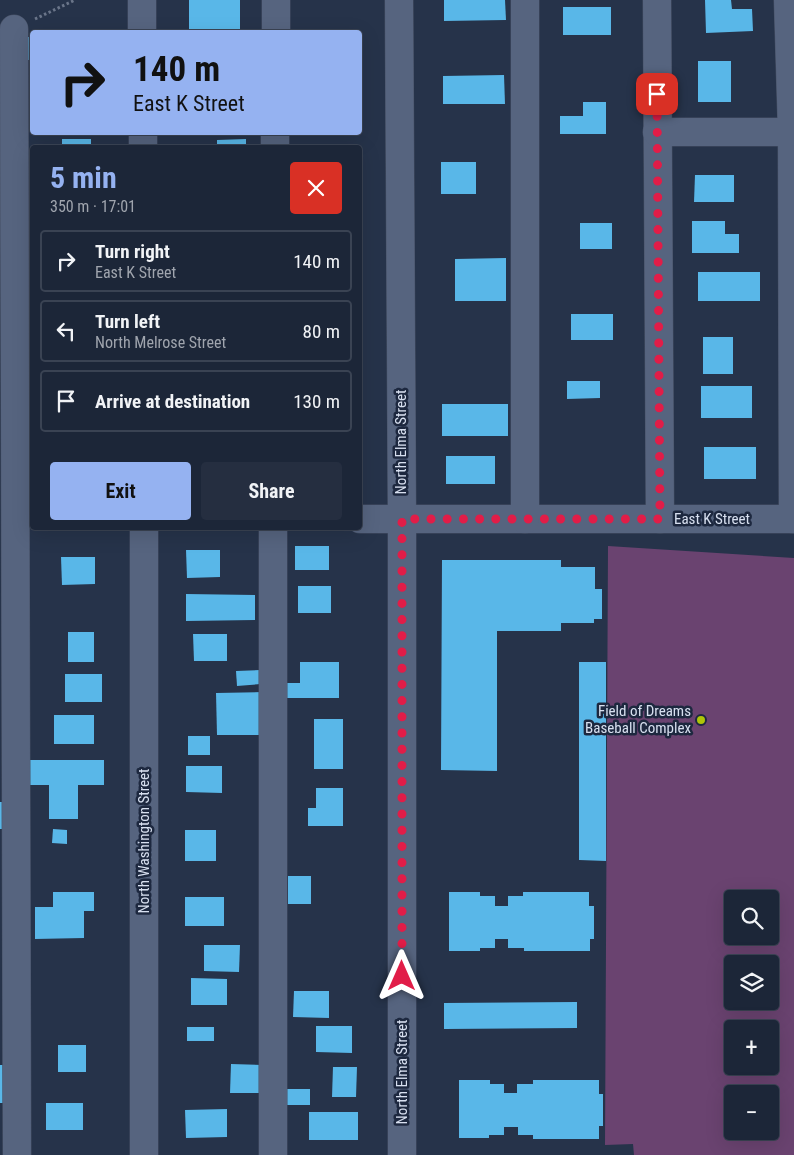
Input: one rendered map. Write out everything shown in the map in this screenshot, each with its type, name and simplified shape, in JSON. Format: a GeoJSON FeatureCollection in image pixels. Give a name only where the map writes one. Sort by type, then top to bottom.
{"type":"FeatureCollection","features":[{"type":"Feature","properties":{"kind":"street"},"geometry":{"type":"LineString","coordinates":[[142,0],[142,30]]}},
{"type":"Feature","properties":{"kind":"street"},"geometry":{"type":"LineString","coordinates":[[276,0],[276,30]]}},
{"type":"Feature","properties":{"kind":"street","name":"North Elma Street"},"geometry":{"type":"LineString","coordinates":[[399,0],[402,519],[402,1155]]}},
{"type":"Feature","properties":{"kind":"street"},"geometry":{"type":"LineString","coordinates":[[525,0],[525,519]]}},
{"type":"Feature","properties":{"kind":"street"},"geometry":{"type":"LineString","coordinates":[[657,0],[660,519]]}},
{"type":"Feature","properties":{"kind":"street"},"geometry":{"type":"LineString","coordinates":[[788,0],[792,132],[793,519]]}},
{"type":"Feature","properties":{"kind":"street"},"geometry":{"type":"LineString","coordinates":[[14,29],[17,1155]]}},
{"type":"Feature","properties":{"kind":"street"},"geometry":{"type":"LineString","coordinates":[[657,132],[792,132]]}},
{"type":"Feature","properties":{"kind":"street","name":"East K Street"},"geometry":{"type":"LineString","coordinates":[[362,519],[793,519]]}},
{"type":"Feature","properties":{"kind":"street","name":"North Washington Street"},"geometry":{"type":"LineString","coordinates":[[144,530],[144,1155]]}},
{"type":"Feature","properties":{"kind":"street"},"geometry":{"type":"LineString","coordinates":[[273,530],[273,1155]]}},
{"type":"Feature","properties":{"kind":"path"},"geometry":{"type":"LineString","coordinates":[[14,29],[76,0]]}},
{"type":"Feature","properties":{"kind":"shaded area","name":"Field of Dreams Baseball Complex"},"geometry":{"type":"Polygon","coordinates":[[[608,546],[794,558],[794,1155],[634,1155],[633,1144],[605,1145],[608,546]]]}},
{"type":"Feature","properties":{"kind":"building"},"geometry":{"type":"Polygon","coordinates":[[[189,0],[240,0],[240,30],[189,30],[189,0]]]}},
{"type":"Feature","properties":{"kind":"building"},"geometry":{"type":"Polygon","coordinates":[[[444,0],[505,0],[506,20],[444,21],[444,0]]]}},
{"type":"Feature","properties":{"kind":"building"},"geometry":{"type":"Polygon","coordinates":[[[705,0],[731,0],[732,9],[752,9],[753,31],[706,33],[705,0]]]}},
{"type":"Feature","properties":{"kind":"building"},"geometry":{"type":"Polygon","coordinates":[[[563,7],[611,7],[611,35],[563,35],[563,7]]]}},
{"type":"Feature","properties":{"kind":"building"},"geometry":{"type":"Polygon","coordinates":[[[24,37],[30,37],[30,60],[24,60],[24,37]]]}},
{"type":"Feature","properties":{"kind":"building"},"geometry":{"type":"Polygon","coordinates":[[[698,61],[731,61],[731,102],[698,102],[698,61]]]}},
{"type":"Feature","properties":{"kind":"building"},"geometry":{"type":"Polygon","coordinates":[[[504,75],[505,104],[443,104],[443,76],[504,75]]]}},
{"type":"Feature","properties":{"kind":"building"},"geometry":{"type":"Polygon","coordinates":[[[583,102],[606,102],[606,134],[560,134],[560,116],[583,116],[583,102]]]}},
{"type":"Feature","properties":{"kind":"building"},"geometry":{"type":"Polygon","coordinates":[[[62,139],[91,139],[91,145],[62,145],[62,139]]]}},
{"type":"Feature","properties":{"kind":"building"},"geometry":{"type":"Polygon","coordinates":[[[246,139],[246,145],[217,145],[217,140],[246,139]]]}},
{"type":"Feature","properties":{"kind":"building"},"geometry":{"type":"Polygon","coordinates":[[[441,162],[476,162],[476,194],[441,194],[441,162]]]}},
{"type":"Feature","properties":{"kind":"building"},"geometry":{"type":"Polygon","coordinates":[[[695,175],[734,175],[734,202],[694,202],[695,175]]]}},
{"type":"Feature","properties":{"kind":"building"},"geometry":{"type":"Polygon","coordinates":[[[692,221],[725,221],[725,234],[739,234],[739,253],[692,253],[692,221]]]}},
{"type":"Feature","properties":{"kind":"building"},"geometry":{"type":"Polygon","coordinates":[[[580,223],[612,223],[612,249],[580,249],[580,223]]]}},
{"type":"Feature","properties":{"kind":"building"},"geometry":{"type":"Polygon","coordinates":[[[506,258],[506,301],[455,301],[455,259],[506,258]]]}},
{"type":"Feature","properties":{"kind":"building"},"geometry":{"type":"Polygon","coordinates":[[[28,266],[30,266],[30,283],[28,283],[28,266]]]}},
{"type":"Feature","properties":{"kind":"building"},"geometry":{"type":"Polygon","coordinates":[[[698,272],[760,272],[760,301],[698,301],[698,272]]]}},
{"type":"Feature","properties":{"kind":"building"},"geometry":{"type":"Polygon","coordinates":[[[571,314],[613,314],[613,340],[571,340],[571,314]]]}},
{"type":"Feature","properties":{"kind":"building"},"geometry":{"type":"Polygon","coordinates":[[[703,337],[733,337],[733,374],[703,374],[703,337]]]}},
{"type":"Feature","properties":{"kind":"building"},"geometry":{"type":"Polygon","coordinates":[[[567,381],[600,381],[600,398],[567,399],[567,381]]]}},
{"type":"Feature","properties":{"kind":"building"},"geometry":{"type":"Polygon","coordinates":[[[701,386],[752,386],[752,418],[701,418],[701,386]]]}},
{"type":"Feature","properties":{"kind":"building"},"geometry":{"type":"Polygon","coordinates":[[[442,404],[508,404],[508,436],[442,436],[442,404]]]}},
{"type":"Feature","properties":{"kind":"building"},"geometry":{"type":"Polygon","coordinates":[[[704,447],[756,447],[756,479],[704,479],[704,447]]]}},
{"type":"Feature","properties":{"kind":"building"},"geometry":{"type":"Polygon","coordinates":[[[21,456],[30,456],[30,481],[21,481],[21,456]]]}},
{"type":"Feature","properties":{"kind":"building"},"geometry":{"type":"Polygon","coordinates":[[[446,456],[495,456],[495,484],[446,484],[446,456]]]}},
{"type":"Feature","properties":{"kind":"building"},"geometry":{"type":"Polygon","coordinates":[[[295,546],[329,546],[329,570],[295,570],[295,546]]]}},
{"type":"Feature","properties":{"kind":"building"},"geometry":{"type":"Polygon","coordinates":[[[186,550],[220,550],[220,577],[187,578],[186,550]]]}},
{"type":"Feature","properties":{"kind":"building"},"geometry":{"type":"Polygon","coordinates":[[[61,557],[95,557],[95,584],[62,585],[61,557]]]}},
{"type":"Feature","properties":{"kind":"building"},"geometry":{"type":"Polygon","coordinates":[[[442,560],[561,560],[561,567],[595,567],[595,589],[602,589],[602,619],[594,619],[594,623],[561,623],[561,631],[497,631],[497,771],[441,770],[442,560]]]}},
{"type":"Feature","properties":{"kind":"building"},"geometry":{"type":"Polygon","coordinates":[[[298,586],[331,586],[331,613],[298,613],[298,586]]]}},
{"type":"Feature","properties":{"kind":"building"},"geometry":{"type":"Polygon","coordinates":[[[186,594],[255,595],[255,620],[186,621],[186,594]]]}},
{"type":"Feature","properties":{"kind":"building"},"geometry":{"type":"Polygon","coordinates":[[[68,632],[94,632],[94,662],[68,662],[68,632]]]}},
{"type":"Feature","properties":{"kind":"building"},"geometry":{"type":"Polygon","coordinates":[[[193,634],[227,634],[227,661],[194,661],[193,634]]]}},
{"type":"Feature","properties":{"kind":"building"},"geometry":{"type":"Polygon","coordinates":[[[300,662],[339,662],[339,698],[281,698],[281,683],[300,683],[300,662]]]}},
{"type":"Feature","properties":{"kind":"building"},"geometry":{"type":"Polygon","coordinates":[[[579,662],[606,662],[606,861],[579,860],[579,662]]]}},
{"type":"Feature","properties":{"kind":"building"},"geometry":{"type":"Polygon","coordinates":[[[260,670],[261,684],[237,686],[236,671],[260,670]]]}},
{"type":"Feature","properties":{"kind":"building"},"geometry":{"type":"Polygon","coordinates":[[[65,674],[102,674],[102,702],[65,702],[65,674]]]}},
{"type":"Feature","properties":{"kind":"building"},"geometry":{"type":"Polygon","coordinates":[[[262,692],[263,735],[217,735],[216,693],[262,692]]]}},
{"type":"Feature","properties":{"kind":"building"},"geometry":{"type":"Polygon","coordinates":[[[54,715],[94,715],[94,744],[54,744],[54,715]]]}},
{"type":"Feature","properties":{"kind":"building"},"geometry":{"type":"Polygon","coordinates":[[[314,719],[343,719],[343,769],[314,769],[314,719]]]}},
{"type":"Feature","properties":{"kind":"building"},"geometry":{"type":"Polygon","coordinates":[[[188,736],[210,736],[210,755],[188,755],[188,736]]]}},
{"type":"Feature","properties":{"kind":"building"},"geometry":{"type":"Polygon","coordinates":[[[29,760],[104,760],[104,785],[78,785],[78,819],[49,819],[49,785],[29,785],[29,760]]]}},
{"type":"Feature","properties":{"kind":"building"},"geometry":{"type":"Polygon","coordinates":[[[186,766],[222,766],[222,793],[186,792],[186,766]]]}},
{"type":"Feature","properties":{"kind":"building"},"geometry":{"type":"Polygon","coordinates":[[[316,788],[343,788],[343,826],[308,826],[308,808],[316,808],[316,788]]]}},
{"type":"Feature","properties":{"kind":"building"},"geometry":{"type":"Polygon","coordinates":[[[0,802],[3,802],[4,829],[0,829],[0,802]]]}},
{"type":"Feature","properties":{"kind":"building"},"geometry":{"type":"Polygon","coordinates":[[[53,829],[67,830],[67,844],[52,843],[53,829]]]}},
{"type":"Feature","properties":{"kind":"building"},"geometry":{"type":"Polygon","coordinates":[[[185,830],[216,830],[216,861],[185,861],[185,830]]]}},
{"type":"Feature","properties":{"kind":"building"},"geometry":{"type":"Polygon","coordinates":[[[288,876],[311,876],[311,904],[288,904],[288,876]]]}},
{"type":"Feature","properties":{"kind":"building"},"geometry":{"type":"Polygon","coordinates":[[[53,892],[94,892],[94,911],[84,911],[84,938],[35,939],[35,907],[53,907],[53,892]]]}},
{"type":"Feature","properties":{"kind":"building"},"geometry":{"type":"Polygon","coordinates":[[[449,892],[480,892],[480,896],[495,896],[495,906],[508,906],[508,896],[523,896],[523,892],[589,892],[589,906],[594,906],[594,939],[590,939],[590,951],[524,951],[524,948],[508,948],[508,939],[495,939],[495,948],[480,948],[480,951],[449,951],[449,892]]]}},
{"type":"Feature","properties":{"kind":"building"},"geometry":{"type":"Polygon","coordinates":[[[185,897],[224,897],[224,926],[185,926],[185,897]]]}},
{"type":"Feature","properties":{"kind":"building"},"geometry":{"type":"Polygon","coordinates":[[[204,945],[240,945],[239,972],[204,971],[204,945]]]}},
{"type":"Feature","properties":{"kind":"building"},"geometry":{"type":"Polygon","coordinates":[[[191,978],[227,979],[227,1005],[191,1005],[191,978]]]}},
{"type":"Feature","properties":{"kind":"building"},"geometry":{"type":"Polygon","coordinates":[[[294,991],[329,991],[329,1018],[293,1017],[294,991]]]}},
{"type":"Feature","properties":{"kind":"building"},"geometry":{"type":"Polygon","coordinates":[[[577,1002],[577,1028],[444,1029],[444,1003],[577,1002]]]}},
{"type":"Feature","properties":{"kind":"building"},"geometry":{"type":"Polygon","coordinates":[[[316,1026],[352,1026],[352,1053],[316,1052],[316,1026]]]}},
{"type":"Feature","properties":{"kind":"building"},"geometry":{"type":"Polygon","coordinates":[[[187,1027],[214,1027],[214,1041],[187,1041],[187,1027]]]}},
{"type":"Feature","properties":{"kind":"building"},"geometry":{"type":"Polygon","coordinates":[[[58,1045],[86,1045],[86,1072],[58,1072],[58,1045]]]}},
{"type":"Feature","properties":{"kind":"building"},"geometry":{"type":"Polygon","coordinates":[[[231,1064],[263,1065],[262,1093],[230,1093],[231,1064]]]}},
{"type":"Feature","properties":{"kind":"building"},"geometry":{"type":"Polygon","coordinates":[[[0,1065],[5,1065],[5,1103],[0,1103],[0,1065]]]}},
{"type":"Feature","properties":{"kind":"building"},"geometry":{"type":"Polygon","coordinates":[[[333,1067],[357,1067],[356,1097],[332,1097],[333,1067]]]}},
{"type":"Feature","properties":{"kind":"building"},"geometry":{"type":"Polygon","coordinates":[[[459,1080],[490,1080],[490,1084],[504,1084],[504,1093],[517,1093],[517,1084],[533,1084],[533,1080],[599,1080],[599,1094],[603,1094],[603,1126],[599,1126],[599,1139],[533,1139],[533,1135],[518,1135],[518,1127],[504,1127],[504,1135],[489,1135],[489,1138],[459,1138],[459,1080]]]}},
{"type":"Feature","properties":{"kind":"building"},"geometry":{"type":"Polygon","coordinates":[[[287,1089],[310,1089],[310,1105],[287,1105],[287,1089]]]}},
{"type":"Feature","properties":{"kind":"building"},"geometry":{"type":"Polygon","coordinates":[[[46,1103],[83,1103],[83,1130],[46,1130],[46,1103]]]}},
{"type":"Feature","properties":{"kind":"building"},"geometry":{"type":"Polygon","coordinates":[[[227,1109],[227,1137],[186,1138],[185,1110],[227,1109]]]}},
{"type":"Feature","properties":{"kind":"building"},"geometry":{"type":"Polygon","coordinates":[[[309,1112],[358,1112],[358,1140],[309,1140],[309,1112]]]}},
{"type":"Feature","properties":{"kind":"place","name":"Field of Dreams Baseball Complex"},"geometry":{"type":"Point","coordinates":[701,720]}},
{"type":"Feature","properties":{"kind":"route"},"geometry":{"type":"LineString","coordinates":[[402,976],[402,519],[660,519],[657,94]]}}]}
